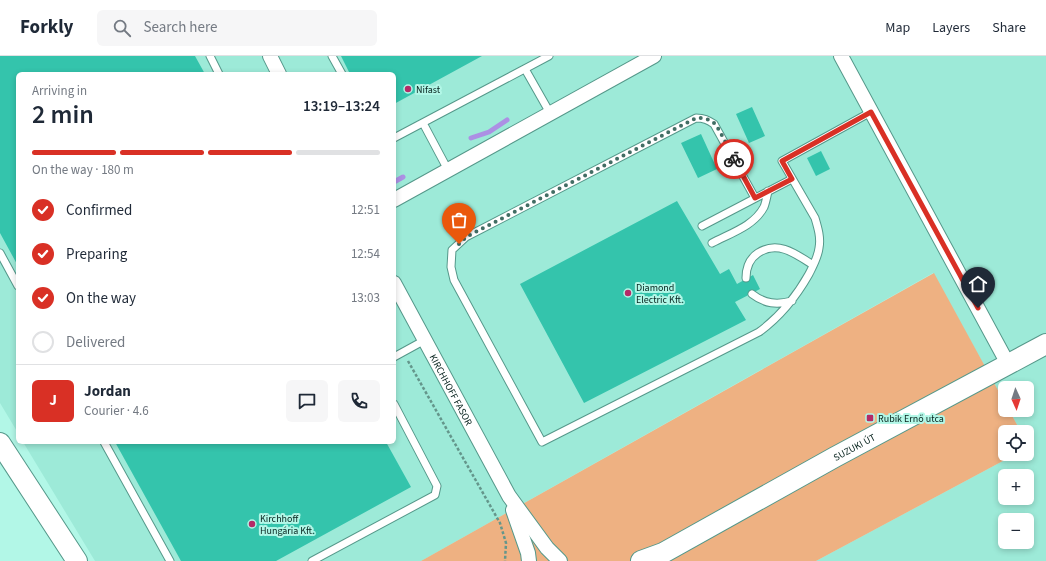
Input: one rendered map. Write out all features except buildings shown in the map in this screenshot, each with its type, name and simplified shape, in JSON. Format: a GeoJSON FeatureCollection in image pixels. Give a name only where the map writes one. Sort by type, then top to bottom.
{"type":"FeatureCollection","features":[{"type":"Feature","properties":{"kind":"main road","name":"SUZUKI ÚT"},"geometry":{"type":"LineString","coordinates":[[641,561],[659,557],[835,457],[1046,344]]}},
{"type":"Feature","properties":{"kind":"main road"},"geometry":{"type":"LineString","coordinates":[[0,443],[77,561]]}},
{"type":"Feature","properties":{"kind":"street"},"geometry":{"type":"LineString","coordinates":[[270,56],[279,72]]}},
{"type":"Feature","properties":{"kind":"street"},"geometry":{"type":"LineString","coordinates":[[396,199],[550,113],[639,60],[654,56]]}},
{"type":"Feature","properties":{"kind":"street"},"geometry":{"type":"LineString","coordinates":[[841,56],[1008,364]]}},
{"type":"Feature","properties":{"kind":"street","name":"KIRCHHOFF FASOR"},"geometry":{"type":"LineString","coordinates":[[396,287],[509,496],[546,548],[560,561]]}},
{"type":"Feature","properties":{"kind":"street","name":"KIRCHHOFF FASOR"},"geometry":{"type":"LineString","coordinates":[[509,496],[530,561]]}},
{"type":"Feature","properties":{"kind":"lane"},"geometry":{"type":"LineString","coordinates":[[210,56],[218,72]]}},
{"type":"Feature","properties":{"kind":"lane"},"geometry":{"type":"LineString","coordinates":[[332,56],[341,72]]}},
{"type":"Feature","properties":{"kind":"lane"},"geometry":{"type":"LineString","coordinates":[[396,137],[549,56]]}},
{"type":"Feature","properties":{"kind":"lane"},"geometry":{"type":"LineString","coordinates":[[525,69],[550,113]]}},
{"type":"Feature","properties":{"kind":"lane"},"geometry":{"type":"LineString","coordinates":[[755,198],[714,124],[702,118],[696,118],[466,237],[452,250],[451,268],[454,280],[542,442],[759,332],[775,319],[803,285],[819,249],[818,228],[815,218],[782,161],[871,112]]}},
{"type":"Feature","properties":{"kind":"lane"},"geometry":{"type":"LineString","coordinates":[[423,123],[448,170]]}},
{"type":"Feature","properties":{"kind":"lane"},"geometry":{"type":"LineString","coordinates":[[702,226],[792,179]]}},
{"type":"Feature","properties":{"kind":"lane"},"geometry":{"type":"LineString","coordinates":[[712,243],[749,224],[758,216],[764,206],[768,191]]}},
{"type":"Feature","properties":{"kind":"lane"},"geometry":{"type":"LineString","coordinates":[[746,278],[746,272],[750,260],[759,252],[768,248],[780,248],[787,250],[813,265]]}},
{"type":"Feature","properties":{"kind":"lane"},"geometry":{"type":"LineString","coordinates":[[0,253],[16,282]]}},
{"type":"Feature","properties":{"kind":"lane"},"geometry":{"type":"LineString","coordinates":[[752,294],[765,302],[783,303],[792,300]]}},
{"type":"Feature","properties":{"kind":"lane"},"geometry":{"type":"LineString","coordinates":[[396,356],[425,340]]}},
{"type":"Feature","properties":{"kind":"lane"},"geometry":{"type":"LineString","coordinates":[[312,561],[435,495],[437,486],[396,408]]}},
{"type":"Feature","properties":{"kind":"lane"},"geometry":{"type":"LineString","coordinates":[[105,444],[170,561]]}},
{"type":"Feature","properties":{"kind":"path"},"geometry":{"type":"LineString","coordinates":[[402,352],[500,523],[506,543],[505,561]]}},
{"type":"Feature","properties":{"kind":"shaded area"},"geometry":{"type":"Polygon","coordinates":[[[0,56],[1046,56],[1046,561],[816,561],[1003,461],[1034,461],[1034,425],[1017,425],[1013,417],[1034,417],[1034,381],[998,381],[998,390],[933,273],[421,561],[95,561],[24,444],[396,444],[396,72],[16,72],[16,430],[0,403],[0,56]]]}},
{"type":"Feature","properties":{"kind":"shaded area"},"geometry":{"type":"Polygon","coordinates":[[[934,273],[998,390],[998,417],[1013,417],[1017,425],[998,425],[998,461],[1003,461],[816,561],[421,561],[934,273]]]}},
{"type":"Feature","properties":{"kind":"waterway"},"geometry":{"type":"LineString","coordinates":[[471,138],[489,132],[507,120]]}},
{"type":"Feature","properties":{"kind":"waterway"},"geometry":{"type":"LineString","coordinates":[[396,181],[403,177]]}},
{"type":"Feature","properties":{"kind":"way so far"},"geometry":{"type":"LineString","coordinates":[[459,244],[466,237],[696,118],[702,118],[714,124],[734,159]]}},
{"type":"Feature","properties":{"kind":"place","name":"Nifast"},"geometry":{"type":"Point","coordinates":[408,89]}},
{"type":"Feature","properties":{"kind":"place","name":"Diamond Electric Kft."},"geometry":{"type":"Point","coordinates":[628,293]}},
{"type":"Feature","properties":{"kind":"place","name":"Rubik Ernő utca"},"geometry":{"type":"Point","coordinates":[870,418]}},
{"type":"Feature","properties":{"kind":"place","name":"Kirchhoff Hungária Kft."},"geometry":{"type":"Point","coordinates":[252,524]}},
{"type":"Feature","properties":{"kind":"route"},"geometry":{"type":"LineString","coordinates":[[734,159],[755,198],[792,179],[782,161],[871,112],[978,308]]}}]}
